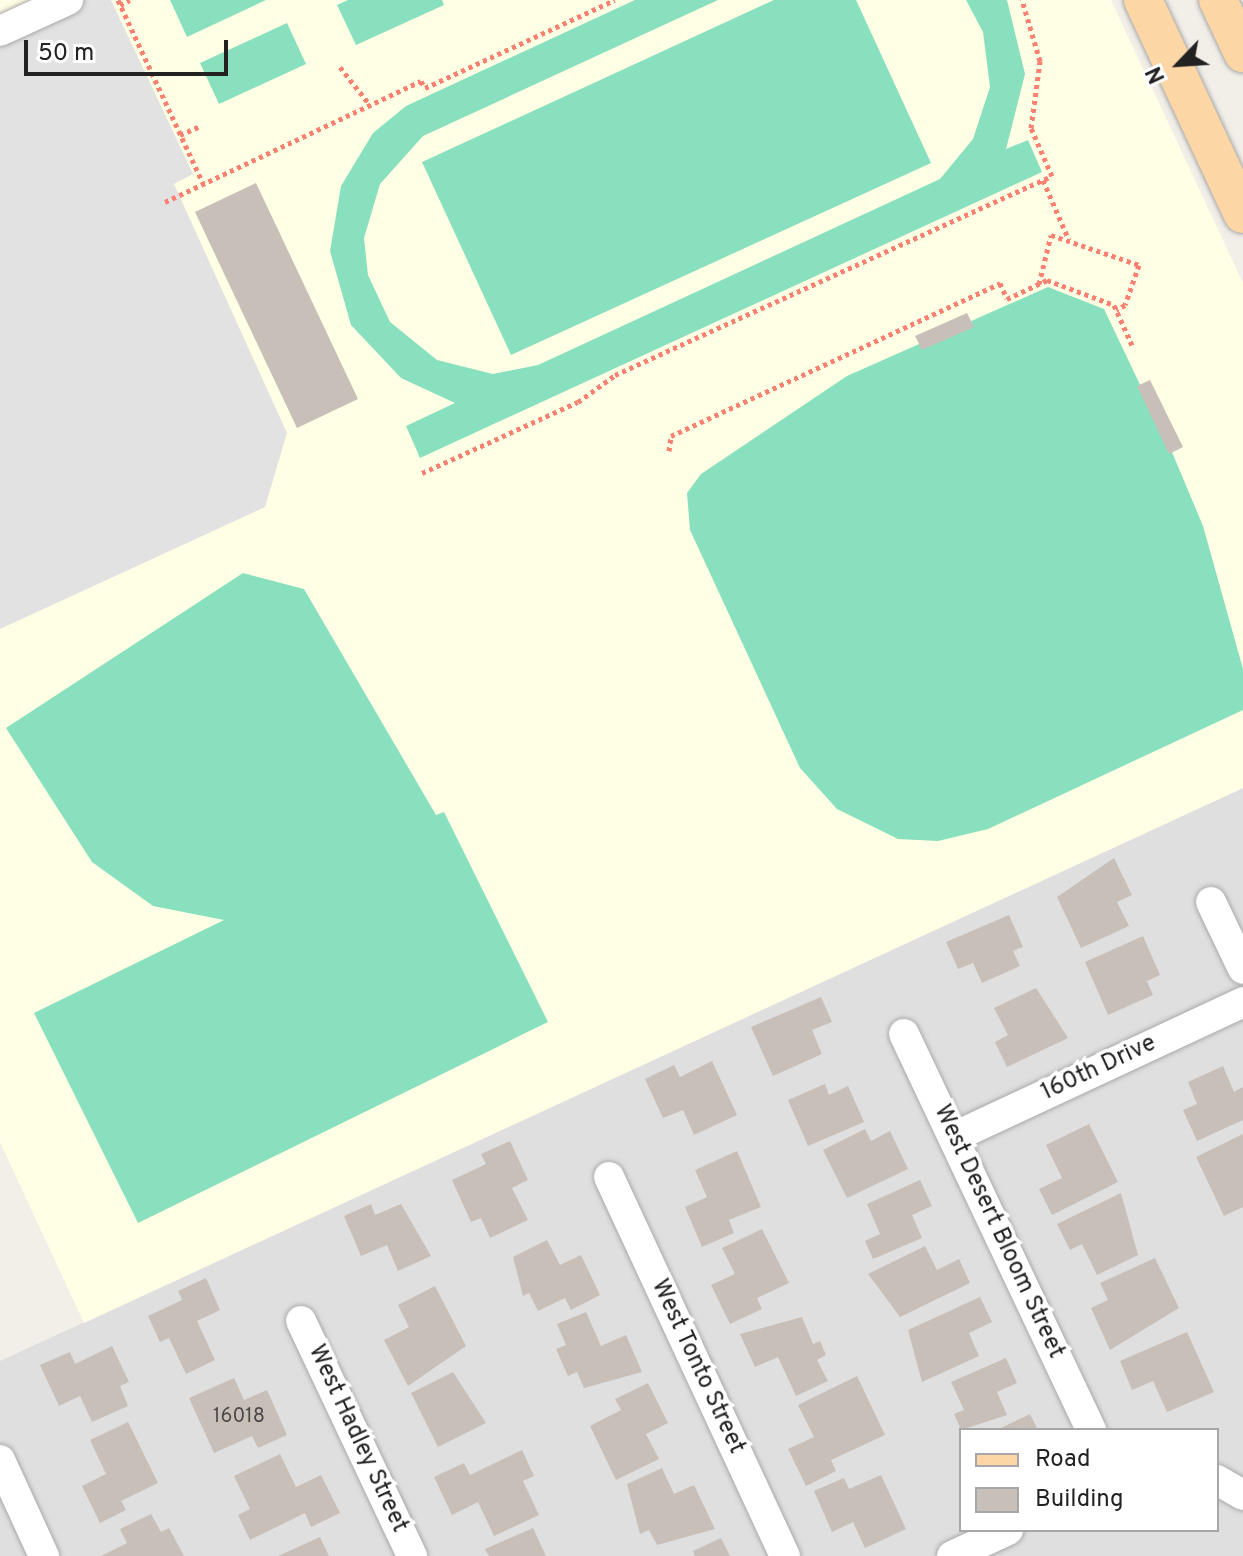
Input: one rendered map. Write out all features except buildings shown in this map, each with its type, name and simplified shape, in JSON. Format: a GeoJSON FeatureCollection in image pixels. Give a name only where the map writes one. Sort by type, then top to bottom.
{"type":"FeatureCollection","features":[{"type":"Feature","properties":{"kind":"main road"},"geometry":{"type":"LineString","coordinates":[[1143,0],[1243,214]]}},
{"type":"Feature","properties":{"kind":"main road"},"geometry":{"type":"LineString","coordinates":[[1218,0],[1243,53]]}},
{"type":"Feature","properties":{"kind":"street"},"geometry":{"type":"LineString","coordinates":[[0,31],[68,0]]}},
{"type":"Feature","properties":{"kind":"street"},"geometry":{"type":"LineString","coordinates":[[1211,902],[1243,969]]}},
{"type":"Feature","properties":{"kind":"street","name":"160th Drive"},"geometry":{"type":"LineString","coordinates":[[954,1137],[1243,1002]]}},
{"type":"Feature","properties":{"kind":"street","name":"West Desert Bloom Street"},"geometry":{"type":"LineString","coordinates":[[904,1034],[1090,1428]]}},
{"type":"Feature","properties":{"kind":"street","name":"West Tonto Street"},"geometry":{"type":"LineString","coordinates":[[609,1177],[785,1556]]}},
{"type":"Feature","properties":{"kind":"street","name":"West Hadley Street"},"geometry":{"type":"LineString","coordinates":[[301,1321],[412,1556]]}},
{"type":"Feature","properties":{"kind":"street"},"geometry":{"type":"LineString","coordinates":[[0,1460],[44,1556]]}},
{"type":"Feature","properties":{"kind":"street"},"geometry":{"type":"LineString","coordinates":[[1219,1481],[1243,1495]]}},
{"type":"Feature","properties":{"kind":"street"},"geometry":{"type":"LineString","coordinates":[[952,1556],[1004,1532]]}},
{"type":"Feature","properties":{"kind":"path"},"geometry":{"type":"LineString","coordinates":[[130,0],[119,2],[203,183]]}},
{"type":"Feature","properties":{"kind":"path"},"geometry":{"type":"LineString","coordinates":[[165,202],[421,81],[425,88],[615,0]]}},
{"type":"Feature","properties":{"kind":"path"},"geometry":{"type":"LineString","coordinates":[[422,473],[578,402],[630,368],[1052,176],[1031,128],[1040,61],[1022,0]]}},
{"type":"Feature","properties":{"kind":"path"},"geometry":{"type":"LineString","coordinates":[[340,67],[370,105]]}},
{"type":"Feature","properties":{"kind":"path"},"geometry":{"type":"LineString","coordinates":[[180,135],[198,127]]}},
{"type":"Feature","properties":{"kind":"path"},"geometry":{"type":"LineString","coordinates":[[1043,180],[1069,240]]}},
{"type":"Feature","properties":{"kind":"path"},"geometry":{"type":"LineString","coordinates":[[1039,284],[1051,235],[1069,240],[1139,265],[1125,305],[1116,310]]}},
{"type":"Feature","properties":{"kind":"path"},"geometry":{"type":"LineString","coordinates":[[669,451],[671,436],[1000,283],[1007,299],[1047,280],[1116,310],[1132,345]]}},
{"type":"Feature","properties":{"kind":"shaded area"},"geometry":{"type":"Polygon","coordinates":[[[0,0],[1111,0],[1243,283],[1243,788],[84,1323],[0,1142],[0,0]]]}},
{"type":"Feature","properties":{"kind":"shaded area"},"geometry":{"type":"Polygon","coordinates":[[[40,0],[111,0],[193,174],[174,184],[287,433],[265,507],[0,629],[0,18],[40,0]]]}},
{"type":"Feature","properties":{"kind":"shaded area"},"geometry":{"type":"Polygon","coordinates":[[[1243,788],[1243,1556],[0,1556],[0,1361],[1243,788]]]}},
{"type":"Feature","properties":{"kind":"green space"},"geometry":{"type":"Polygon","coordinates":[[[170,0],[266,0],[187,37],[170,0]]]}},
{"type":"Feature","properties":{"kind":"green space"},"geometry":{"type":"Polygon","coordinates":[[[348,0],[442,0],[444,5],[356,45],[337,5],[348,0]]]}},
{"type":"Feature","properties":{"kind":"green space"},"geometry":{"type":"Polygon","coordinates":[[[635,0],[718,0],[423,136],[380,184],[364,238],[368,275],[390,322],[437,360],[493,374],[538,365],[940,179],[973,139],[990,87],[983,32],[966,0],[1007,0],[1025,74],[1006,149],[1028,140],[1042,172],[420,458],[406,426],[455,403],[401,378],[351,325],[330,251],[341,186],[373,133],[406,106],[635,0]]]}},
{"type":"Feature","properties":{"kind":"green space"},"geometry":{"type":"Polygon","coordinates":[[[774,0],[856,0],[931,163],[511,355],[422,162],[774,0]]]}},
{"type":"Feature","properties":{"kind":"green space"},"geometry":{"type":"Polygon","coordinates":[[[287,23],[306,64],[219,104],[200,63],[287,23]]]}},
{"type":"Feature","properties":{"kind":"green space"},"geometry":{"type":"Polygon","coordinates":[[[1048,287],[1104,309],[1172,452],[1203,526],[1243,669],[1243,710],[988,829],[938,841],[898,839],[837,809],[800,768],[690,530],[687,493],[701,474],[847,376],[1048,287]]]}},
{"type":"Feature","properties":{"kind":"green space"},"geometry":{"type":"Polygon","coordinates":[[[243,573],[304,589],[436,815],[444,812],[548,1022],[138,1223],[34,1013],[224,920],[153,906],[92,862],[6,728],[243,573]]]}}]}
